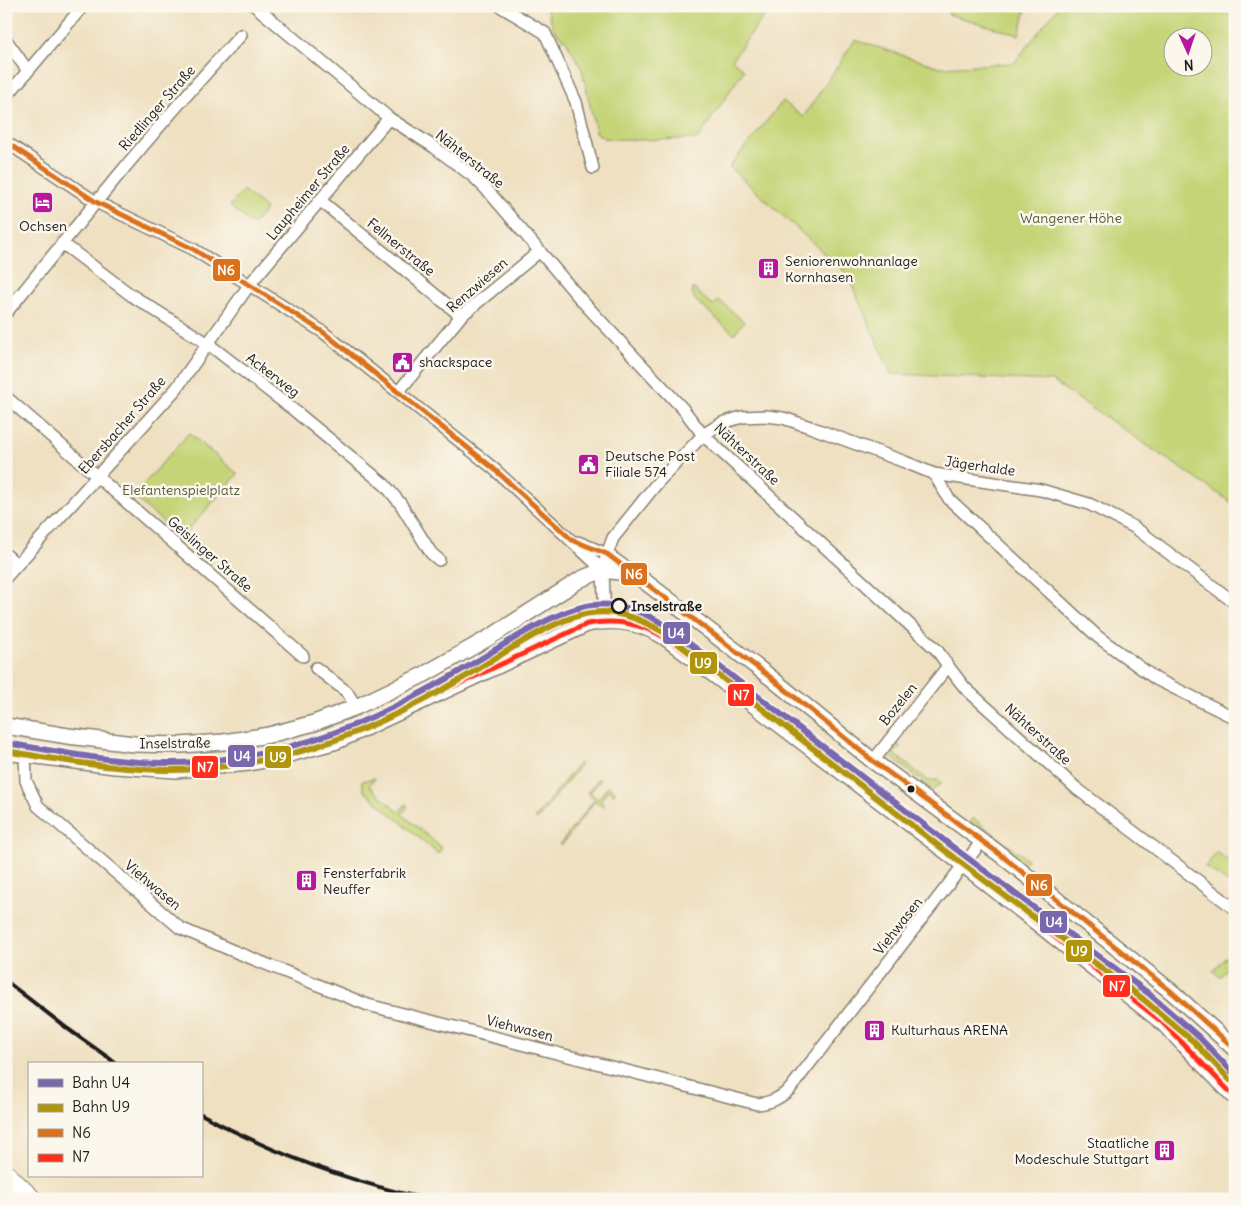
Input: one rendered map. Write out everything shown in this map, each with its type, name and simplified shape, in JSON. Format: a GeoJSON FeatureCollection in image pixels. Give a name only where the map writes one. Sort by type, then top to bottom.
{"type":"FeatureCollection","features":[{"type":"Feature","properties":{"kind":"highway"},"geometry":{"type":"LineString","coordinates":[[6,1175],[31,1199]]}},
{"type":"Feature","properties":{"kind":"street"},"geometry":{"type":"LineString","coordinates":[[6,97],[83,6]]}},
{"type":"Feature","properties":{"kind":"street","name":"Nähterstraße"},"geometry":{"type":"LineString","coordinates":[[255,6],[389,118],[434,147],[474,177],[497,200],[583,302],[683,409],[703,435],[937,650],[965,688],[1076,788],[1235,909]]}},
{"type":"Feature","properties":{"kind":"street"},"geometry":{"type":"LineString","coordinates":[[500,6],[545,34],[576,102],[593,168]]}},
{"type":"Feature","properties":{"kind":"street","name":"Riedlinger Straße"},"geometry":{"type":"LineString","coordinates":[[6,313],[96,202],[241,35]]}},
{"type":"Feature","properties":{"kind":"street"},"geometry":{"type":"LineString","coordinates":[[6,40],[28,71]]}},
{"type":"Feature","properties":{"kind":"street","name":"Laupheimer Straße"},"geometry":{"type":"LineString","coordinates":[[250,284],[389,118]]}},
{"type":"Feature","properties":{"kind":"street"},"geometry":{"type":"LineString","coordinates":[[6,142],[96,202],[193,249],[322,332],[493,468],[603,570],[635,574]]}},
{"type":"Feature","properties":{"kind":"street","name":"Fellnerstraße"},"geometry":{"type":"LineString","coordinates":[[321,201],[461,316]]}},
{"type":"Feature","properties":{"kind":"street","name":"Ackerweg"},"geometry":{"type":"LineString","coordinates":[[62,243],[131,295],[207,343],[384,485],[400,504],[431,553],[439,560]]}},
{"type":"Feature","properties":{"kind":"street","name":"Renzwiesen"},"geometry":{"type":"LineString","coordinates":[[398,391],[461,316],[540,251]]}},
{"type":"Feature","properties":{"kind":"street","name":"Ebersbacher Straße"},"geometry":{"type":"LineString","coordinates":[[6,577],[176,388],[250,284]]}},
{"type":"Feature","properties":{"kind":"street","name":"Geislinger Straße"},"geometry":{"type":"LineString","coordinates":[[6,397],[303,656]]}},
{"type":"Feature","properties":{"kind":"street","name":"Jägerhalde"},"geometry":{"type":"LineString","coordinates":[[605,621],[603,570],[613,538],[658,482],[703,435],[722,423],[742,417],[766,416],[783,418],[934,474],[1041,490],[1089,504],[1134,527],[1235,603]]}},
{"type":"Feature","properties":{"kind":"street"},"geometry":{"type":"LineString","coordinates":[[934,474],[949,499],[1098,637],[1156,679],[1235,718]]}},
{"type":"Feature","properties":{"kind":"street"},"geometry":{"type":"LineString","coordinates":[[572,540],[607,554],[770,677],[872,761],[982,842],[1173,994],[1234,1047]]}},
{"type":"Feature","properties":{"kind":"street"},"geometry":{"type":"LineString","coordinates":[[6,555],[17,564]]}},
{"type":"Feature","properties":{"kind":"street","name":"Inselstraße"},"geometry":{"type":"LineString","coordinates":[[6,726],[134,744],[180,746],[269,735],[314,723],[356,707],[425,674],[492,636],[581,578],[603,570]]}},
{"type":"Feature","properties":{"kind":"street","name":"Inselstraße"},"geometry":{"type":"LineString","coordinates":[[6,752],[115,766],[176,770],[249,763],[275,758],[336,741],[580,627],[605,621],[636,624],[655,631],[666,638],[964,865],[1162,1022],[1235,1097]]}},
{"type":"Feature","properties":{"kind":"street","name":"Bozelen"},"geometry":{"type":"LineString","coordinates":[[872,761],[948,666]]}},
{"type":"Feature","properties":{"kind":"street"},"geometry":{"type":"LineString","coordinates":[[316,668],[347,692],[356,707]]}},
{"type":"Feature","properties":{"kind":"street","name":"Viehwasen"},"geometry":{"type":"LineString","coordinates":[[25,754],[26,781],[38,806],[180,928],[368,1005],[757,1104],[778,1098],[790,1089],[982,842]]}},
{"type":"Feature","properties":{"kind":"green space"},"geometry":{"type":"Polygon","coordinates":[[[546,6],[771,6],[732,60],[744,70],[698,139],[630,140],[603,138],[596,132],[582,70],[567,42],[554,30],[546,6]]]}},
{"type":"Feature","properties":{"kind":"green space"},"geometry":{"type":"Polygon","coordinates":[[[950,6],[1027,6],[1019,35],[948,14],[950,6]]]}},
{"type":"Feature","properties":{"kind":"green space","name":"Wangener Höhe"},"geometry":{"type":"Polygon","coordinates":[[[1059,6],[1235,6],[1235,505],[1052,381],[891,374],[847,274],[729,167],[783,101],[803,117],[855,40],[940,67],[1014,63],[1059,6]]]}},
{"type":"Feature","properties":{"kind":"green space"},"geometry":{"type":"Polygon","coordinates":[[[243,190],[266,209],[253,225],[230,206],[243,190]]]}},
{"type":"Feature","properties":{"kind":"green space"},"geometry":{"type":"Polygon","coordinates":[[[693,288],[713,306],[719,300],[744,322],[734,334],[695,300],[692,292],[693,288]]]}},
{"type":"Feature","properties":{"kind":"green space","name":"Elefantenspielplatz"},"geometry":{"type":"Polygon","coordinates":[[[189,433],[238,474],[181,538],[133,496],[189,433]]]}},
{"type":"Feature","properties":{"kind":"green space"},"geometry":{"type":"Polygon","coordinates":[[[895,742],[900,746],[894,754],[929,781],[937,780],[942,783],[933,790],[886,753],[895,742]]]}},
{"type":"Feature","properties":{"kind":"green space"},"geometry":{"type":"Polygon","coordinates":[[[579,763],[581,764],[537,820],[535,818],[579,763]]]}},
{"type":"Feature","properties":{"kind":"green space"},"geometry":{"type":"Polygon","coordinates":[[[375,778],[369,786],[399,812],[406,804],[408,806],[402,814],[442,848],[438,854],[364,791],[362,781],[375,778]]]}},
{"type":"Feature","properties":{"kind":"green space"},"geometry":{"type":"Polygon","coordinates":[[[598,779],[600,780],[590,793],[598,799],[608,786],[615,791],[614,794],[608,790],[600,801],[605,805],[603,807],[595,801],[562,845],[560,844],[594,800],[587,793],[598,779]]]}},
{"type":"Feature","properties":{"kind":"green space"},"geometry":{"type":"Polygon","coordinates":[[[973,818],[1027,859],[1024,864],[970,823],[973,818]]]}},
{"type":"Feature","properties":{"kind":"green space"},"geometry":{"type":"Polygon","coordinates":[[[1217,852],[1233,864],[1235,863],[1235,888],[1205,867],[1217,852]]]}},
{"type":"Feature","properties":{"kind":"green space"},"geometry":{"type":"Polygon","coordinates":[[[1225,957],[1232,963],[1220,977],[1213,971],[1225,957]]]}},
{"type":"Feature","properties":{"kind":"railway"},"geometry":{"type":"LineString","coordinates":[[6,981],[114,1062]]}},
{"type":"Feature","properties":{"kind":"railway"},"geometry":{"type":"LineString","coordinates":[[202,1115],[255,1141],[310,1164],[368,1184],[426,1199]]}},
{"type":"Feature","properties":{"kind":"rail line","name":"U4"},"geometry":{"type":"LineString","coordinates":[[6,743],[104,759],[164,763],[210,761],[288,747],[335,732],[380,713],[424,691],[528,630],[561,614],[577,608],[602,604],[631,609],[667,626],[949,844],[1148,993],[1199,1037],[1235,1075]]}},
{"type":"Feature","properties":{"kind":"rail line","name":"U9"},"geometry":{"type":"LineString","coordinates":[[6,751],[104,766],[164,770],[211,768],[291,754],[338,739],[406,709],[470,674],[545,629],[561,622],[577,616],[601,612],[628,616],[663,632],[944,850],[1143,999],[1194,1042],[1230,1080]]}},
{"type":"Feature","properties":{"kind":"transit line","name":"N6"},"geometry":{"type":"LineString","coordinates":[[6,142],[96,202],[193,249],[323,332],[493,468],[572,540],[607,554],[770,677],[873,761],[1001,855],[1173,993],[1235,1049]]}},
{"type":"Feature","properties":{"kind":"transit line","name":"N7"},"geometry":{"type":"LineString","coordinates":[[6,752],[115,766],[176,770],[249,763],[275,758],[337,741],[587,624],[618,622],[637,626],[666,638],[964,865],[1162,1022],[1235,1097]]}},
{"type":"Feature","properties":{"kind":"place","name":"Ochsen"},"geometry":{"type":"Point","coordinates":[43,203]}},
{"type":"Feature","properties":{"kind":"place","name":"Seniorenwohnanlage Kornhasen"},"geometry":{"type":"Point","coordinates":[769,269]}},
{"type":"Feature","properties":{"kind":"place","name":"shackspace"},"geometry":{"type":"Point","coordinates":[403,362]}},
{"type":"Feature","properties":{"kind":"place","name":"Deutsche Post Filiale 574"},"geometry":{"type":"Point","coordinates":[589,464]}},
{"type":"Feature","properties":{"kind":"place","name":"Inselstraße"},"geometry":{"type":"Point","coordinates":[619,606]}},
{"type":"Feature","properties":{"kind":"place","name":"Fensterfabrik Neuffer"},"geometry":{"type":"Point","coordinates":[307,881]}},
{"type":"Feature","properties":{"kind":"place","name":"Kulturhaus ARENA"},"geometry":{"type":"Point","coordinates":[875,1030]}},
{"type":"Feature","properties":{"kind":"place","name":"Staatliche Modeschule Stuttgart"},"geometry":{"type":"Point","coordinates":[1165,1151]}}]}
